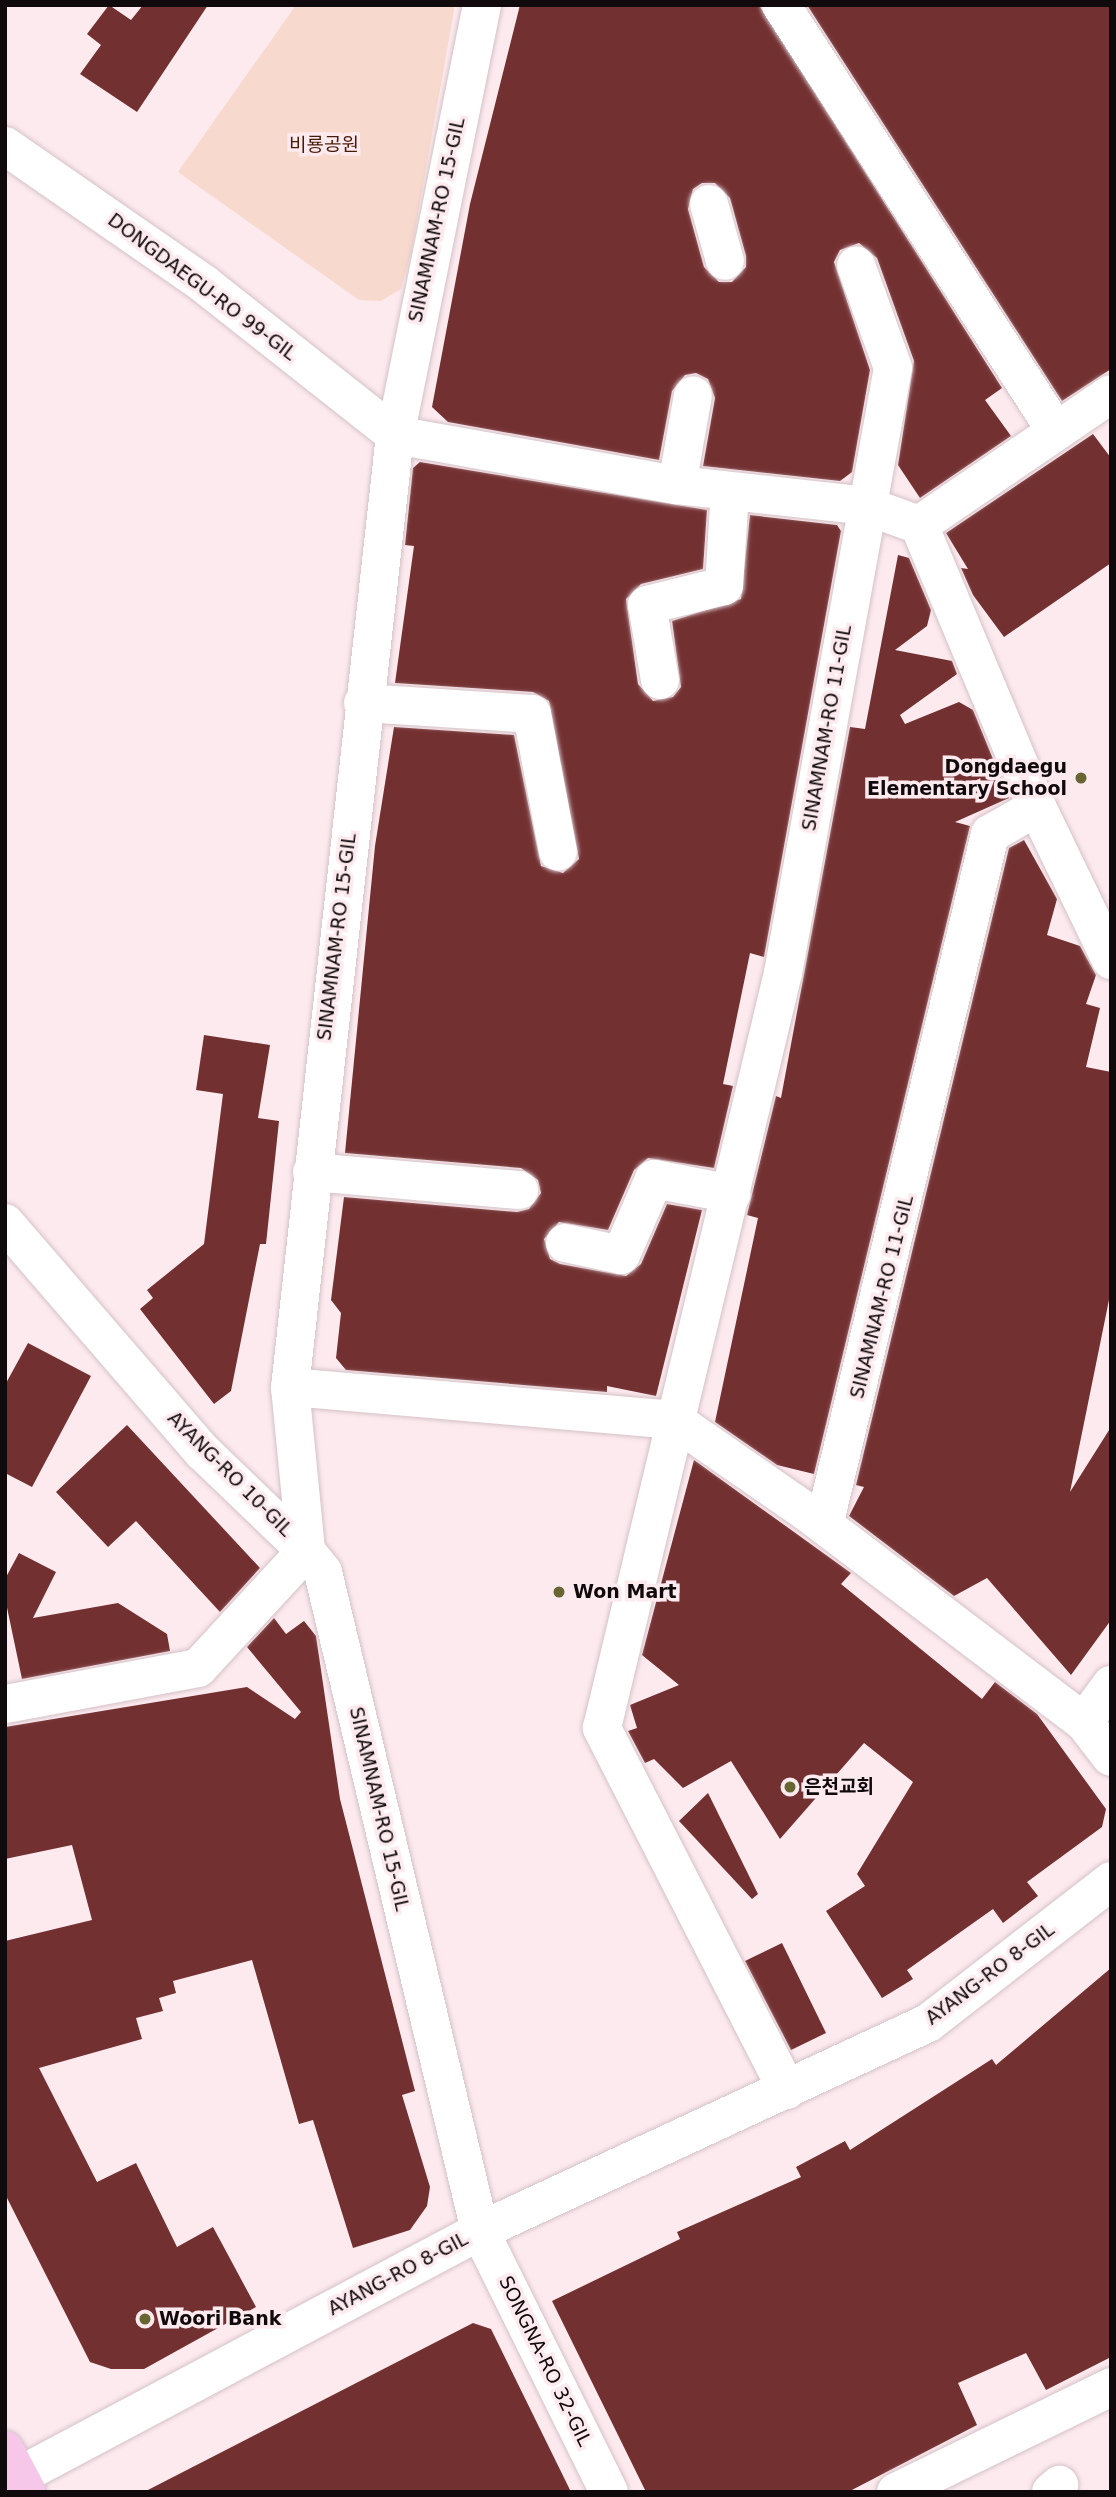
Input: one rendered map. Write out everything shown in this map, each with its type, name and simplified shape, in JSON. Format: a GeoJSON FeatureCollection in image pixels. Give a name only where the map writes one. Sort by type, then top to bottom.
{"type":"FeatureCollection","features":[{"type":"Feature","properties":{"kind":"street","name":"SINAMNAM-RO 15-GIL"},"geometry":{"type":"LineString","coordinates":[[480,2231],[323,1572],[306,1551],[290,1387],[363,703],[395,435],[482,5]]}},
{"type":"Feature","properties":{"kind":"street"},"geometry":{"type":"LineString","coordinates":[[780,5],[936,252],[1056,431]]}},
{"type":"Feature","properties":{"kind":"street","name":"DONGDAEGU-RO 99-GIL"},"geometry":{"type":"LineString","coordinates":[[5,146],[204,284],[395,435]]}},
{"type":"Feature","properties":{"kind":"street"},"geometry":{"type":"LineString","coordinates":[[709,204],[725,261]]}},
{"type":"Feature","properties":{"kind":"street","name":"SINAMNAM-RO 11-GIL"},"geometry":{"type":"LineString","coordinates":[[674,1420],[732,1194],[783,973],[893,368],[856,265]]}},
{"type":"Feature","properties":{"kind":"street"},"geometry":{"type":"LineString","coordinates":[[919,525],[1111,394]]}},
{"type":"Feature","properties":{"kind":"street"},"geometry":{"type":"LineString","coordinates":[[677,485],[693,395]]}},
{"type":"Feature","properties":{"kind":"street"},"geometry":{"type":"LineString","coordinates":[[395,435],[677,485],[867,506],[919,525],[1037,807],[1111,960]]}},
{"type":"Feature","properties":{"kind":"street"},"geometry":{"type":"LineString","coordinates":[[660,680],[648,605],[724,586],[730,491]]}},
{"type":"Feature","properties":{"kind":"street"},"geometry":{"type":"LineString","coordinates":[[363,703],[532,714],[558,852]]}},
{"type":"Feature","properties":{"kind":"street","name":"SINAMNAM-RO 11-GIL"},"geometry":{"type":"LineString","coordinates":[[824,1525],[990,834],[1037,807]]}},
{"type":"Feature","properties":{"kind":"street"},"geometry":{"type":"LineString","coordinates":[[312,1172],[519,1190]]}},
{"type":"Feature","properties":{"kind":"street"},"geometry":{"type":"LineString","coordinates":[[565,1243],[621,1255],[654,1180],[732,1194]]}},
{"type":"Feature","properties":{"kind":"street","name":"AYANG-RO 10-GIL"},"geometry":{"type":"LineString","coordinates":[[5,1223],[203,1452],[306,1551],[198,1668],[5,1703]]}},
{"type":"Feature","properties":{"kind":"street"},"geometry":{"type":"LineString","coordinates":[[290,1387],[674,1420],[824,1525],[1084,1721],[1111,1757]]}},
{"type":"Feature","properties":{"kind":"street"},"geometry":{"type":"LineString","coordinates":[[674,1420],[602,1728],[787,2090]]}},
{"type":"Feature","properties":{"kind":"street"},"geometry":{"type":"LineString","coordinates":[[1084,1721],[1111,1685]]}},
{"type":"Feature","properties":{"kind":"street","name":"AYANG-RO 8-GIL"},"geometry":{"type":"LineString","coordinates":[[17,2473],[480,2231],[928,2023],[1111,1881]]}},
{"type":"Feature","properties":{"kind":"street","name":"SONGNA-RO 32-GIL"},"geometry":{"type":"LineString","coordinates":[[480,2231],[609,2492]]}},
{"type":"Feature","properties":{"kind":"street"},"geometry":{"type":"LineString","coordinates":[[896,2492],[1111,2387]]}},
{"type":"Feature","properties":{"kind":"green space","name":"비룡공원"},"geometry":{"type":"Polygon","coordinates":[[[296,5],[455,5],[411,253],[401,289],[381,301],[359,300],[178,172],[296,5]]]}},
{"type":"Feature","properties":{"kind":"building"},"geometry":{"type":"Polygon","coordinates":[[[109,5],[131,20],[143,5],[208,5],[137,112],[80,74],[101,45],[87,34],[109,5]]]}},
{"type":"Feature","properties":{"kind":"building"},"geometry":{"type":"Polygon","coordinates":[[[520,5],[759,5],[1002,388],[985,400],[1011,436],[920,498],[898,465],[914,361],[877,258],[859,243],[840,250],[834,262],[870,370],[852,472],[840,481],[703,466],[715,398],[708,379],[696,373],[685,375],[672,391],[659,460],[448,422],[432,407],[470,204],[520,5]],[[702,183],[693,189],[688,209],[704,267],[719,282],[732,282],[746,267],[746,256],[730,198],[715,183],[702,183]]]}},
{"type":"Feature","properties":{"kind":"building"},"geometry":{"type":"Polygon","coordinates":[[[807,5],[1111,5],[1111,369],[1062,401],[807,5]]]}},
{"type":"Feature","properties":{"kind":"building"},"geometry":{"type":"Polygon","coordinates":[[[1093,434],[1111,458],[1111,563],[1004,637],[973,595],[961,568],[968,569],[946,533],[1093,434]]]}},
{"type":"Feature","properties":{"kind":"building"},"geometry":{"type":"Polygon","coordinates":[[[420,462],[707,510],[703,569],[641,584],[626,599],[638,684],[653,701],[673,697],[681,687],[672,621],[741,599],[750,515],[837,525],[841,531],[764,957],[750,953],[723,1084],[733,1086],[714,1168],[648,1158],[634,1170],[608,1230],[559,1222],[544,1239],[550,1259],[560,1264],[626,1276],[641,1264],[667,1204],[702,1210],[656,1396],[607,1386],[607,1392],[346,1370],[336,1358],[341,1313],[331,1300],[344,1197],[517,1212],[529,1209],[541,1193],[538,1180],[521,1168],[345,1153],[375,846],[394,727],[514,735],[541,866],[563,873],[579,859],[549,701],[533,692],[395,683],[414,546],[405,545],[413,468],[420,462]]]}},
{"type":"Feature","properties":{"kind":"building"},"geometry":{"type":"Polygon","coordinates":[[[898,555],[909,558],[931,610],[927,626],[895,650],[952,661],[957,674],[900,715],[905,724],[959,702],[973,710],[1009,798],[955,822],[970,826],[814,1474],[777,1465],[715,1422],[758,1218],[747,1215],[776,1096],[781,1098],[850,727],[865,729],[898,555]]]}},
{"type":"Feature","properties":{"kind":"building"},"geometry":{"type":"Polygon","coordinates":[[[1024,840],[1057,899],[1047,935],[1080,946],[1096,975],[1086,1004],[1100,1008],[1086,1067],[1111,1072],[1111,1290],[1070,1492],[1111,1427],[1111,1620],[1071,1675],[987,1578],[954,1596],[849,1516],[864,1487],[856,1485],[1009,848],[1024,840]]]}},
{"type":"Feature","properties":{"kind":"building"},"geometry":{"type":"Polygon","coordinates":[[[204,1035],[270,1045],[258,1118],[279,1121],[266,1244],[260,1244],[231,1391],[214,1404],[140,1309],[153,1298],[147,1290],[204,1244],[223,1094],[196,1090],[204,1035]]]}},
{"type":"Feature","properties":{"kind":"building"},"geometry":{"type":"Polygon","coordinates":[[[28,1343],[91,1376],[32,1487],[5,1473],[5,1385],[28,1343]]]}},
{"type":"Feature","properties":{"kind":"building"},"geometry":{"type":"Polygon","coordinates":[[[127,1425],[260,1568],[220,1612],[136,1521],[108,1547],[56,1492],[127,1425]]]}},
{"type":"Feature","properties":{"kind":"building"},"geometry":{"type":"Polygon","coordinates":[[[694,1460],[851,1573],[841,1584],[982,1699],[995,1682],[1037,1714],[1106,1809],[1102,1827],[1027,1882],[1038,1896],[1003,1923],[993,1909],[907,1970],[913,1979],[882,1998],[826,1911],[865,1886],[857,1874],[913,1782],[864,1743],[780,1839],[731,1761],[683,1788],[654,1759],[645,1763],[628,1731],[637,1728],[630,1705],[679,1685],[642,1655],[694,1460]]]}},
{"type":"Feature","properties":{"kind":"building"},"geometry":{"type":"Polygon","coordinates":[[[19,1553],[56,1572],[33,1618],[118,1603],[167,1634],[170,1651],[22,1679],[5,1598],[5,1579],[19,1553]]]}},
{"type":"Feature","properties":{"kind":"building"},"geometry":{"type":"Polygon","coordinates":[[[274,1618],[286,1634],[304,1621],[316,1636],[340,1799],[415,2091],[402,2095],[430,2187],[427,2206],[410,2230],[353,2248],[313,2120],[299,2124],[252,1960],[173,1981],[176,1993],[159,1998],[163,2011],[136,2018],[142,2039],[39,2068],[97,2182],[136,2163],[177,2247],[213,2227],[256,2307],[144,2369],[111,2369],[90,2362],[5,2194],[5,1941],[92,1920],[72,1845],[5,1859],[5,1727],[247,1687],[295,1719],[301,1712],[247,1647],[274,1618]]]}},
{"type":"Feature","properties":{"kind":"building"},"geometry":{"type":"Polygon","coordinates":[[[708,1793],[758,1894],[752,1899],[679,1821],[708,1793]]]}},
{"type":"Feature","properties":{"kind":"building"},"geometry":{"type":"Polygon","coordinates":[[[782,1943],[826,2033],[791,2050],[745,1961],[782,1943]]]}},
{"type":"Feature","properties":{"kind":"building"},"geometry":{"type":"Polygon","coordinates":[[[1111,1968],[1111,2357],[1046,2390],[1026,2353],[958,2383],[977,2425],[848,2492],[646,2492],[552,2301],[680,2239],[677,2232],[801,2177],[796,2167],[845,2141],[850,2150],[992,2059],[996,2065],[1111,1968]]]}},
{"type":"Feature","properties":{"kind":"building"},"geometry":{"type":"Polygon","coordinates":[[[473,2323],[491,2329],[571,2492],[144,2492],[473,2323]]]}},
{"type":"Feature","properties":{"kind":"place","name":"Dongdaegu Elementary School"},"geometry":{"type":"Point","coordinates":[1081,778]}},
{"type":"Feature","properties":{"kind":"place","name":"Won Mart"},"geometry":{"type":"Point","coordinates":[559,1592]}},
{"type":"Feature","properties":{"kind":"place","name":"은천교회"},"geometry":{"type":"Point","coordinates":[790,1787]}},
{"type":"Feature","properties":{"kind":"place","name":"Woori Bank"},"geometry":{"type":"Point","coordinates":[145,2319]}}]}
